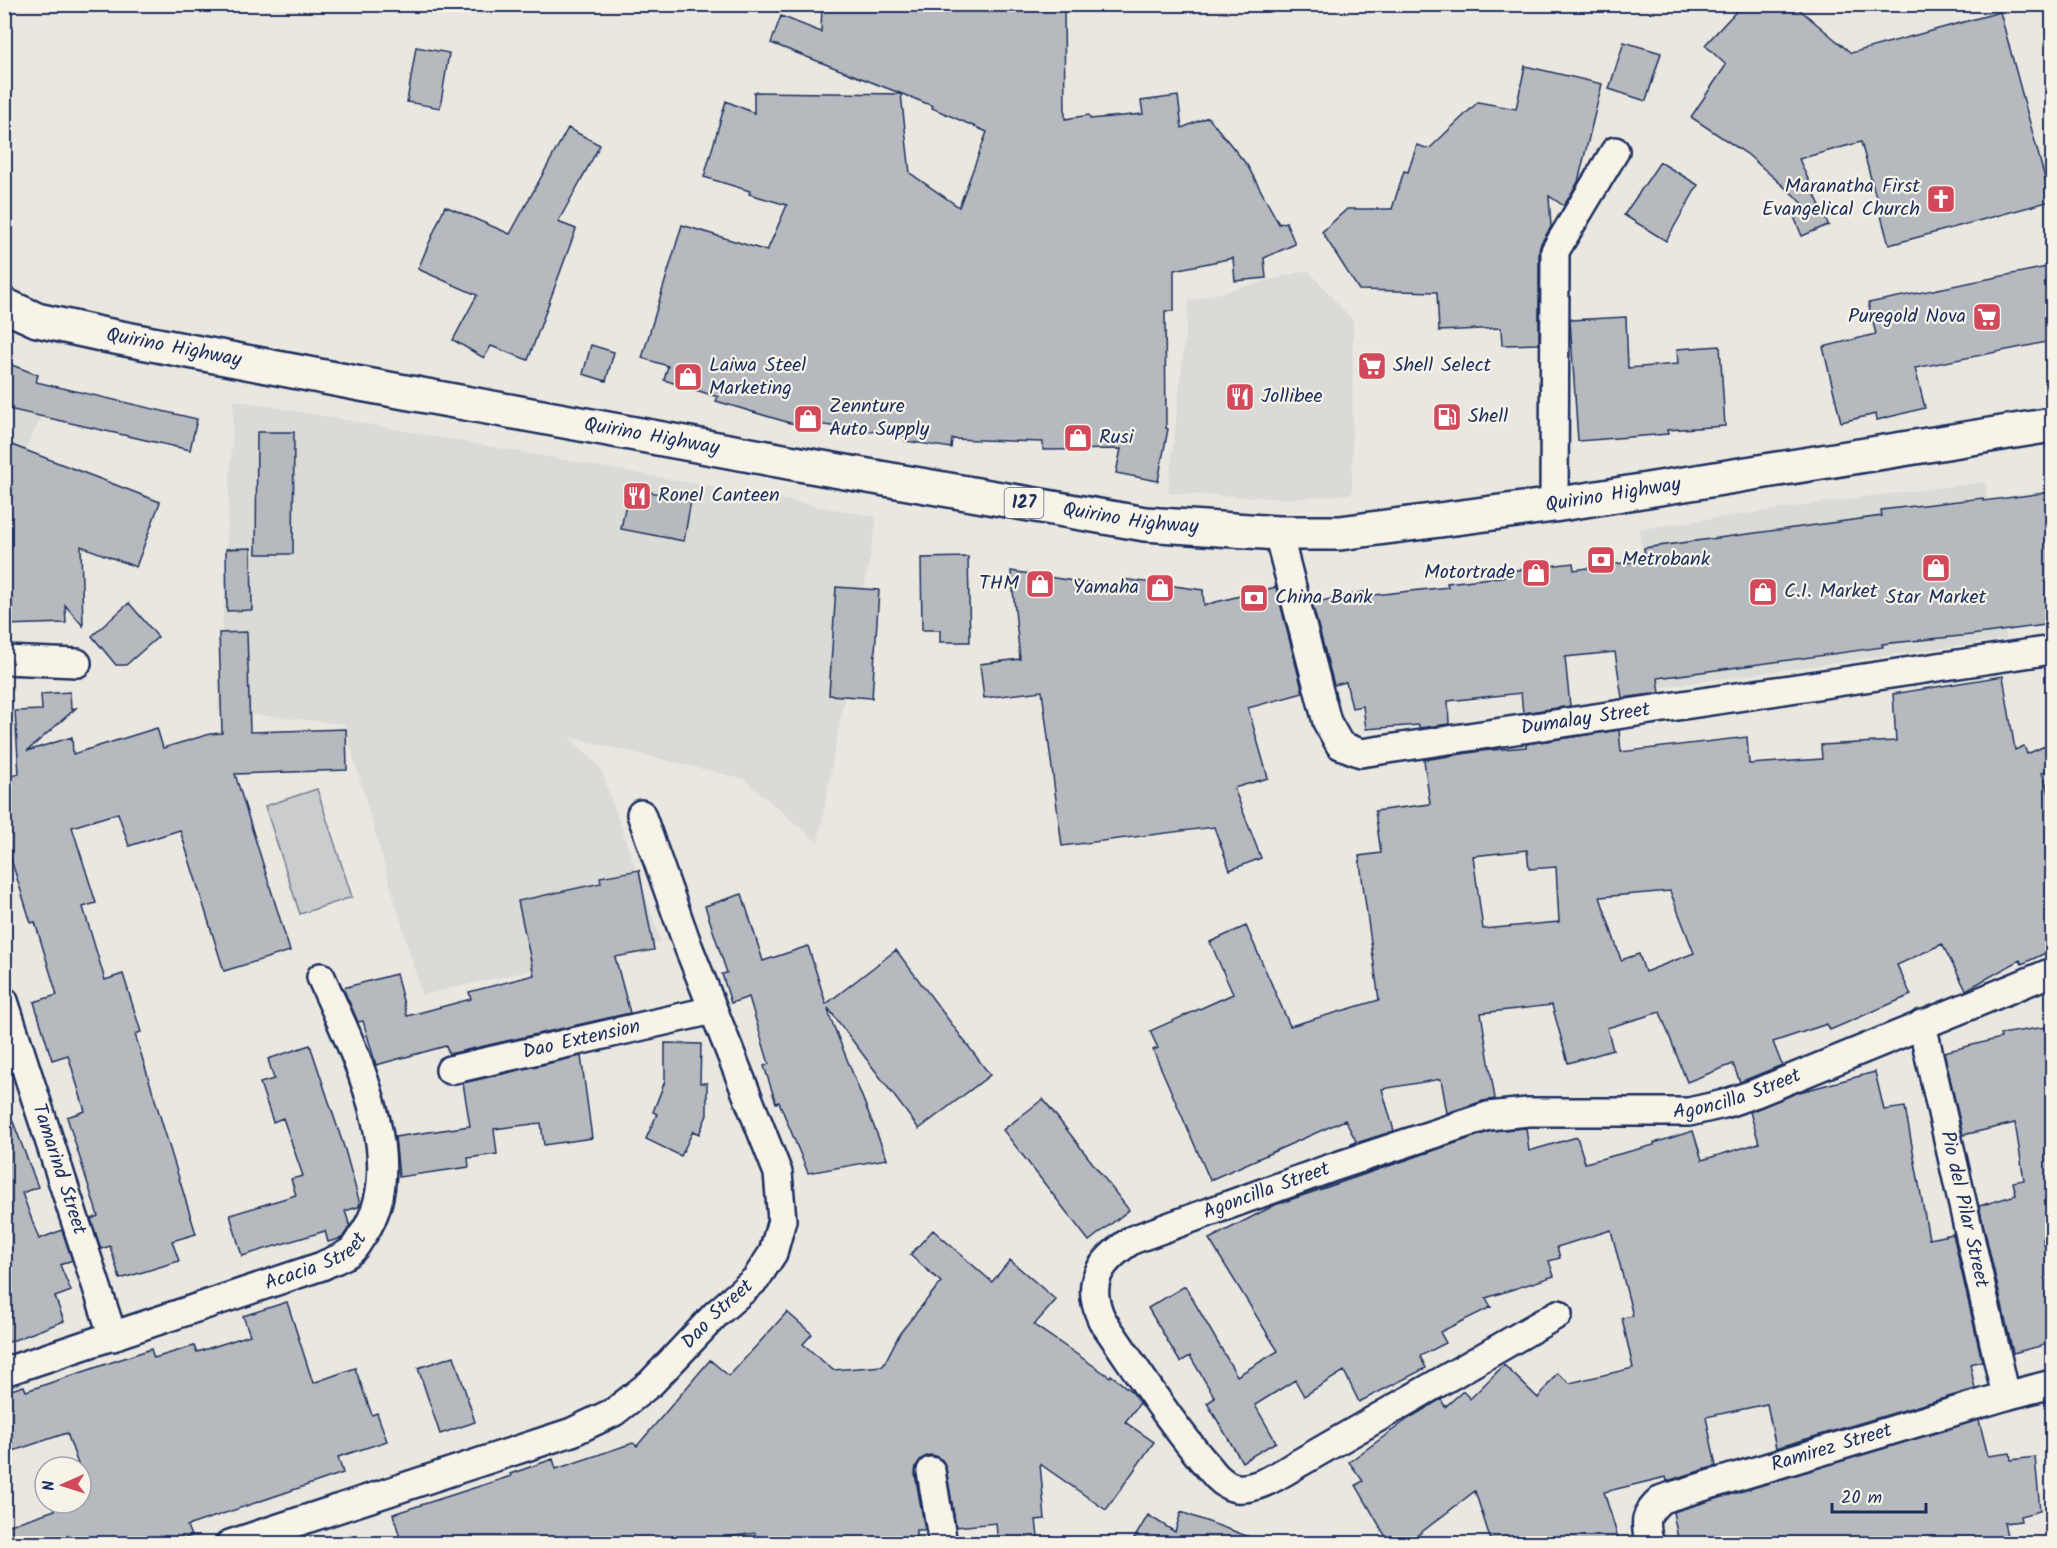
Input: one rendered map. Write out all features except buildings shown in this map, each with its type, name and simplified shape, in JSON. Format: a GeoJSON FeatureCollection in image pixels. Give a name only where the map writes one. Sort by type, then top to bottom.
{"type":"FeatureCollection","features":[{"type":"Feature","properties":{"kind":"main road","name":"Quirino Highway"},"geometry":{"type":"LineString","coordinates":[[4,305],[37,320],[105,335],[817,467],[1145,524],[1278,533],[1340,533],[1554,506],[2052,425]]}},
{"type":"Feature","properties":{"kind":"street"},"geometry":{"type":"LineString","coordinates":[[1554,506],[1555,251],[1616,151]]}},
{"type":"Feature","properties":{"kind":"street","name":"Dumalay Street"},"geometry":{"type":"LineString","coordinates":[[1278,533],[1327,722],[1340,745],[1361,753],[2052,650]]}},
{"type":"Feature","properties":{"kind":"street"},"geometry":{"type":"LineString","coordinates":[[4,660],[77,663]]}},
{"type":"Feature","properties":{"kind":"street","name":"Dao Street"},"geometry":{"type":"LineString","coordinates":[[230,1544],[572,1432],[614,1413],[651,1383],[716,1314],[756,1279],[773,1253],[782,1220],[778,1173],[688,946],[641,814]]}},
{"type":"Feature","properties":{"kind":"street","name":"Agoncilla Street"},"geometry":{"type":"LineString","coordinates":[[1557,1314],[1301,1462],[1268,1480],[1239,1488],[1230,1486],[1212,1472],[1164,1409],[1102,1320],[1096,1308],[1094,1296],[1095,1280],[1102,1266],[1115,1251],[1132,1240],[1328,1169],[1488,1116],[1528,1112],[1689,1112],[1706,1109],[1756,1093],[2052,972]]}},
{"type":"Feature","properties":{"kind":"street","name":"Acacia Street"},"geometry":{"type":"LineString","coordinates":[[4,1372],[322,1266],[352,1251],[372,1220],[382,1179],[380,1140],[363,1073],[321,977]]}},
{"type":"Feature","properties":{"kind":"street","name":"Tamarind Street"},"geometry":{"type":"LineString","coordinates":[[4,1000],[113,1337]]}},
{"type":"Feature","properties":{"kind":"street","name":"Dao Extension"},"geometry":{"type":"LineString","coordinates":[[450,1070],[713,1010]]}},
{"type":"Feature","properties":{"kind":"street","name":"Pio del Pilar Street"},"geometry":{"type":"LineString","coordinates":[[1922,1024],[2006,1396]]}},
{"type":"Feature","properties":{"kind":"street","name":"Ramirez Street"},"geometry":{"type":"LineString","coordinates":[[1650,1544],[1645,1526],[1649,1510],[1662,1499],[2052,1384]]}},
{"type":"Feature","properties":{"kind":"street"},"geometry":{"type":"LineString","coordinates":[[931,1471],[943,1544]]}},
{"type":"Feature","properties":{"kind":"shaded area"},"geometry":{"type":"Polygon","coordinates":[[[1308,270],[1353,321],[1352,494],[1292,499],[1168,493],[1189,301],[1308,270]]]}},
{"type":"Feature","properties":{"kind":"shaded area"},"geometry":{"type":"Polygon","coordinates":[[[234,400],[877,517],[818,843],[744,779],[569,737],[600,767],[661,941],[422,995],[344,724],[218,711],[234,400]]]}},
{"type":"Feature","properties":{"kind":"shaded area"},"geometry":{"type":"Polygon","coordinates":[[[5,401],[43,414],[5,487],[5,401]]]}},
{"type":"Feature","properties":{"kind":"shaded area","name":"C.I. Market"},"geometry":{"type":"Polygon","coordinates":[[[1985,482],[2006,639],[1661,687],[1639,529],[1985,482]]]}},
{"type":"Feature","properties":{"kind":"shaded area"},"geometry":{"type":"Polygon","coordinates":[[[317,789],[352,897],[300,914],[265,806],[317,789]]]}},
{"type":"Feature","properties":{"kind":"place","name":"Maranatha First Evangelical Church"},"geometry":{"type":"Point","coordinates":[1941,199]}},
{"type":"Feature","properties":{"kind":"place","name":"Puregold Nova"},"geometry":{"type":"Point","coordinates":[1987,317]}},
{"type":"Feature","properties":{"kind":"place","name":"Shell Select"},"geometry":{"type":"Point","coordinates":[1372,366]}},
{"type":"Feature","properties":{"kind":"place","name":"Laiwa Steel Marketing"},"geometry":{"type":"Point","coordinates":[688,377]}},
{"type":"Feature","properties":{"kind":"place","name":"Jollibee"},"geometry":{"type":"Point","coordinates":[1240,397]}},
{"type":"Feature","properties":{"kind":"place","name":"Shell"},"geometry":{"type":"Point","coordinates":[1447,417]}},
{"type":"Feature","properties":{"kind":"place","name":"Zennture Auto Supply"},"geometry":{"type":"Point","coordinates":[808,419]}},
{"type":"Feature","properties":{"kind":"place","name":"Rusi"},"geometry":{"type":"Point","coordinates":[1078,438]}},
{"type":"Feature","properties":{"kind":"place","name":"Ronel Canteen"},"geometry":{"type":"Point","coordinates":[637,496]}},
{"type":"Feature","properties":{"kind":"place","name":"Metrobank"},"geometry":{"type":"Point","coordinates":[1601,560]}},
{"type":"Feature","properties":{"kind":"place","name":"Star Market"},"geometry":{"type":"Point","coordinates":[1936,568]}},
{"type":"Feature","properties":{"kind":"place","name":"Motortrade"},"geometry":{"type":"Point","coordinates":[1536,573]}},
{"type":"Feature","properties":{"kind":"place","name":"THM"},"geometry":{"type":"Point","coordinates":[1040,584]}},
{"type":"Feature","properties":{"kind":"place","name":"Yamaha"},"geometry":{"type":"Point","coordinates":[1160,588]}},
{"type":"Feature","properties":{"kind":"place","name":"C.I. Market"},"geometry":{"type":"Point","coordinates":[1763,592]}},
{"type":"Feature","properties":{"kind":"place","name":"China Bank"},"geometry":{"type":"Point","coordinates":[1254,598]}}]}
